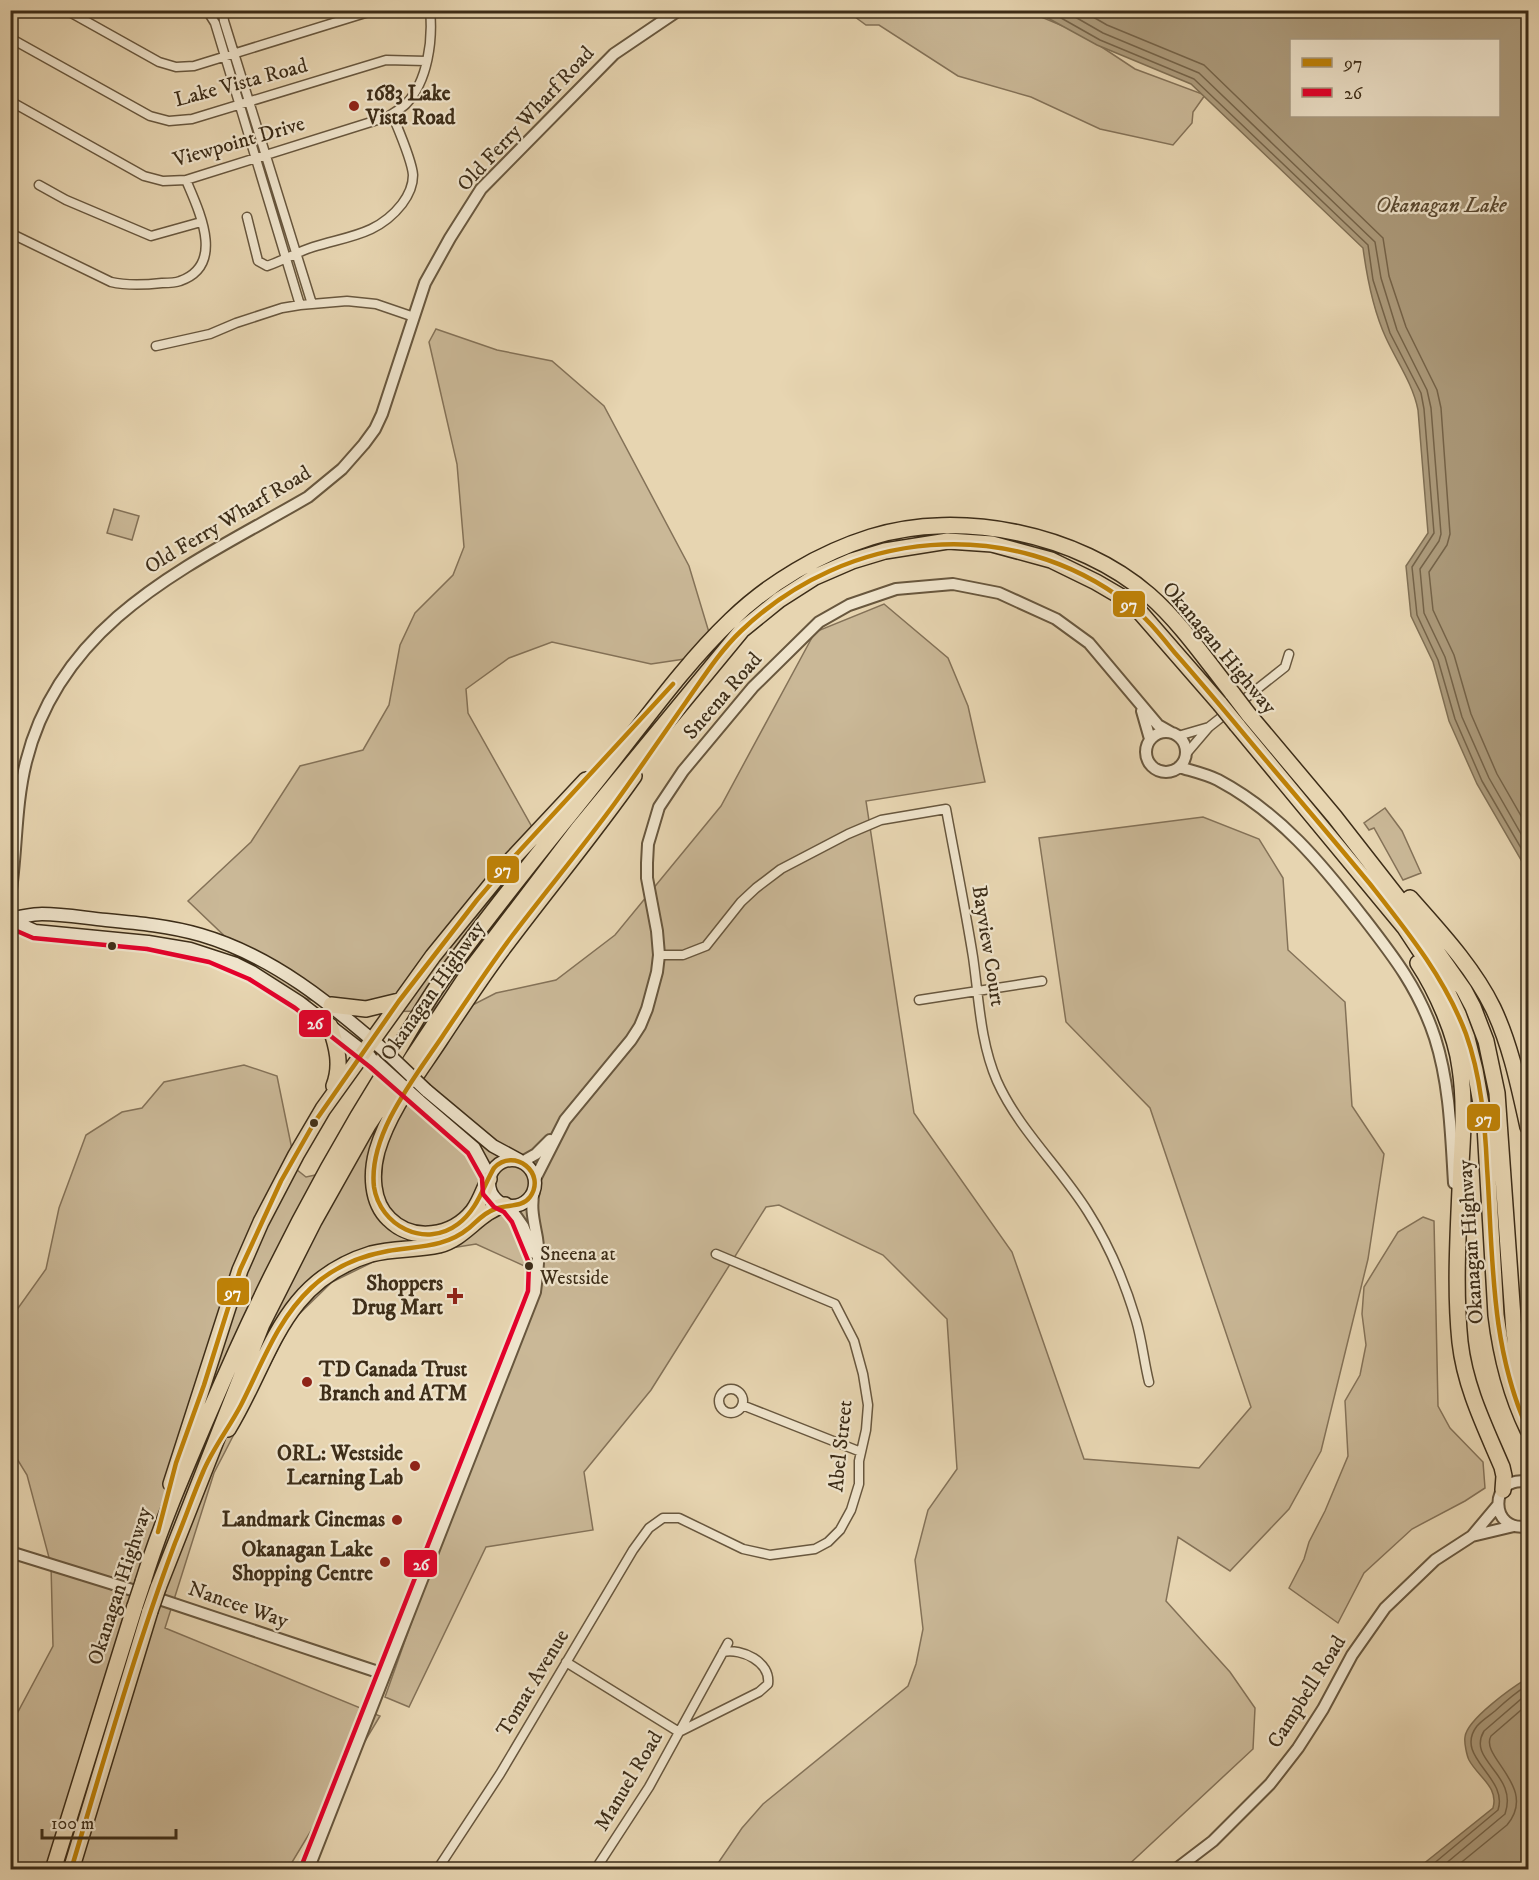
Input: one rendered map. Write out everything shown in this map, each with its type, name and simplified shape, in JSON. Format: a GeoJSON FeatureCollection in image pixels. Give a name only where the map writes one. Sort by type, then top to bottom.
{"type":"FeatureCollection","features":[{"type":"Feature","properties":{"kind":"highway","name":"Okanagan Highway"},"geometry":{"type":"LineString","coordinates":[[52,1869],[159,1530],[237,1347],[313,1195],[361,1111],[441,981],[522,874],[681,676],[731,620],[768,589],[822,556],[873,536],[926,526],[962,526],[1022,533],[1067,547],[1127,578],[1167,614],[1334,816],[1409,912],[1464,990],[1486,1041],[1497,1093],[1514,1332],[1518,1359],[1528,1392]]}},
{"type":"Feature","properties":{"kind":"highway","name":"Okanagan Highway"},"geometry":{"type":"LineString","coordinates":[[71,1869],[158,1588],[262,1324],[368,1125],[472,968],[578,829],[742,630],[779,600],[815,577],[852,561],[885,551],[948,541],[992,544],[1020,550],[1051,560],[1096,582],[1139,611],[1319,823],[1421,950],[1448,993],[1467,1038],[1475,1070],[1485,1126],[1499,1346],[1513,1396],[1528,1430]]}},
{"type":"Feature","properties":{"kind":"highway"},"geometry":{"type":"LineString","coordinates":[[159,1530],[176,1463],[204,1385],[240,1270],[281,1181],[329,1101],[370,1051],[399,1001],[433,956],[512,859],[681,676]]}},
{"type":"Feature","properties":{"kind":"highway"},"geometry":{"type":"LineString","coordinates":[[489,1177],[472,1212],[456,1226],[435,1234],[414,1233],[393,1223],[379,1207],[375,1193],[374,1163],[382,1136],[403,1095],[465,1002],[506,944],[606,816],[696,687]]}},
{"type":"Feature","properties":{"kind":"highway"},"geometry":{"type":"LineString","coordinates":[[1334,816],[1423,913],[1472,973],[1501,1026],[1512,1059],[1528,1127]]}},
{"type":"Feature","properties":{"kind":"highway"},"geometry":{"type":"LineString","coordinates":[[1319,823],[1424,972],[1442,1010],[1460,1067],[1464,1107],[1458,1245],[1460,1341],[1464,1368],[1502,1467],[1503,1490]]}},
{"type":"Feature","properties":{"kind":"highway"},"geometry":{"type":"LineString","coordinates":[[331,1005],[366,1009],[399,1001]]}},
{"type":"Feature","properties":{"kind":"highway"},"geometry":{"type":"LineString","coordinates":[[329,1101],[338,1076],[339,1065],[336,1043],[330,1026]]}},
{"type":"Feature","properties":{"kind":"highway"},"geometry":{"type":"LineString","coordinates":[[207,1462],[232,1423],[262,1359],[286,1316],[306,1291],[323,1278],[369,1255],[398,1249],[439,1245],[454,1239],[489,1211],[507,1206]]}},
{"type":"Feature","properties":{"kind":"main road"},"geometry":{"type":"LineString","coordinates":[[10,919],[35,931],[148,942],[211,955],[252,972],[370,1051],[422,1095],[493,1146],[531,1169],[535,1184],[525,1203],[507,1206],[493,1197],[489,1177],[474,1148],[422,1095],[386,1052],[370,1051],[331,1005],[297,981],[251,954],[201,935],[150,924],[40,914],[10,919]]}},
{"type":"Feature","properties":{"kind":"main road"},"geometry":{"type":"LineString","coordinates":[[489,1177],[498,1164],[512,1159],[521,1161]]}},
{"type":"Feature","properties":{"kind":"street"},"geometry":{"type":"LineString","coordinates":[[66,10],[159,62],[176,67],[194,66],[375,10]]}},
{"type":"Feature","properties":{"kind":"street","name":"Viewpoint Drive"},"geometry":{"type":"LineString","coordinates":[[10,101],[144,176],[163,181],[186,180],[392,114],[406,104],[420,86],[432,30],[430,10]]}},
{"type":"Feature","properties":{"kind":"street","name":"Old Ferry Wharf Road"},"geometry":{"type":"LineString","coordinates":[[10,897],[17,822],[27,760],[45,713],[64,677],[97,636],[147,592],[308,496],[342,470],[364,444],[382,414],[425,283],[481,189],[614,54],[679,10]]}},
{"type":"Feature","properties":{"kind":"street"},"geometry":{"type":"LineString","coordinates":[[223,11],[229,55]]}},
{"type":"Feature","properties":{"kind":"street"},"geometry":{"type":"LineString","coordinates":[[207,13],[218,15],[223,11]]}},
{"type":"Feature","properties":{"kind":"street"},"geometry":{"type":"LineString","coordinates":[[207,13],[215,22],[229,55],[244,103],[256,158],[300,305]]}},
{"type":"Feature","properties":{"kind":"street","name":"Lake Vista Road"},"geometry":{"type":"LineString","coordinates":[[10,38],[150,116],[170,121],[192,119],[386,60],[426,61]]}},
{"type":"Feature","properties":{"kind":"street"},"geometry":{"type":"LineString","coordinates":[[244,103],[266,155],[312,304]]}},
{"type":"Feature","properties":{"kind":"street"},"geometry":{"type":"LineString","coordinates":[[247,217],[258,261],[267,266],[286,260],[310,248],[366,232],[381,225],[394,214],[412,185],[413,173],[392,114]]}},
{"type":"Feature","properties":{"kind":"street"},"geometry":{"type":"LineString","coordinates":[[10,232],[111,282],[124,285],[150,285],[180,282],[201,269],[207,254],[207,241],[186,180]]}},
{"type":"Feature","properties":{"kind":"street"},"geometry":{"type":"LineString","coordinates":[[39,185],[66,200],[151,236],[201,222]]}},
{"type":"Feature","properties":{"kind":"street"},"geometry":{"type":"LineString","coordinates":[[156,346],[210,334],[282,308],[300,305],[347,301],[376,304],[414,316]]}},
{"type":"Feature","properties":{"kind":"street","name":"Sneena Road"},"geometry":{"type":"LineString","coordinates":[[521,1161],[536,1154],[556,1133],[640,1026],[654,985],[659,955],[647,878],[647,863],[648,844],[659,807],[683,771],[753,687],[819,622],[849,605],[896,589],[953,584],[999,593],[1056,619],[1089,643],[1158,725],[1175,734]]}},
{"type":"Feature","properties":{"kind":"street"},"geometry":{"type":"LineString","coordinates":[[1209,727],[1175,734],[1164,732],[1156,734],[1147,747],[1146,754],[1149,762],[1155,768],[1163,771],[1172,771],[1179,767],[1186,754],[1209,727],[1277,675],[1288,664],[1289,654]]}},
{"type":"Feature","properties":{"kind":"street","name":"Sneena Road"},"geometry":{"type":"LineString","coordinates":[[1137,700],[1146,721],[1150,740]]}},
{"type":"Feature","properties":{"kind":"street"},"geometry":{"type":"LineString","coordinates":[[1175,734],[1183,741],[1186,754]]}},
{"type":"Feature","properties":{"kind":"street"},"geometry":{"type":"LineString","coordinates":[[1179,767],[1217,780],[1264,811],[1291,833],[1312,853],[1403,969],[1422,1003],[1436,1040],[1444,1075],[1458,1245]]}},
{"type":"Feature","properties":{"kind":"street","name":"Bayview Court"},"geometry":{"type":"LineString","coordinates":[[659,955],[683,955],[706,946],[756,888],[781,869],[848,834],[881,820],[946,809],[973,958],[985,1042],[997,1081],[1018,1118],[1087,1210],[1102,1239],[1125,1288],[1133,1312],[1149,1382]]}},
{"type":"Feature","properties":{"kind":"street"},"geometry":{"type":"LineString","coordinates":[[919,1000],[1042,981]]}},
{"type":"Feature","properties":{"kind":"street","name":"Sneena Road"},"geometry":{"type":"LineString","coordinates":[[308,1869],[530,1307],[535,1292],[537,1262],[537,1238],[532,1221],[535,1184],[556,1133]]}},
{"type":"Feature","properties":{"kind":"street","name":"Sneena Road"},"geometry":{"type":"LineString","coordinates":[[507,1206],[524,1226],[537,1262]]}},
{"type":"Feature","properties":{"kind":"street","name":"Abel Street"},"geometry":{"type":"LineString","coordinates":[[663,1518],[679,1518],[743,1550],[770,1555],[815,1549],[828,1542],[840,1530],[851,1510],[859,1484],[868,1405],[854,1341],[835,1304],[717,1254]]}},
{"type":"Feature","properties":{"kind":"street"},"geometry":{"type":"LineString","coordinates":[[742,1406],[861,1452]]}},
{"type":"Feature","properties":{"kind":"street"},"geometry":{"type":"LineString","coordinates":[[1514,1526],[1503,1518],[1498,1505],[1503,1490],[1515,1482],[1528,1482]]}},
{"type":"Feature","properties":{"kind":"street","name":"Campbell Road"},"geometry":{"type":"LineString","coordinates":[[1175,1869],[1213,1841],[1269,1784],[1298,1748],[1323,1709],[1352,1654],[1385,1608],[1436,1560],[1472,1536],[1498,1505]]}},
{"type":"Feature","properties":{"kind":"street","name":"Tomat Avenue"},"geometry":{"type":"LineString","coordinates":[[441,1868],[500,1774],[633,1550],[649,1528],[663,1518]]}},
{"type":"Feature","properties":{"kind":"street","name":"Campbell Road"},"geometry":{"type":"LineString","coordinates":[[1472,1536],[1514,1526],[1528,1526]]}},
{"type":"Feature","properties":{"kind":"street","name":"Nancee Way"},"geometry":{"type":"LineString","coordinates":[[10,1552],[384,1674]]}},
{"type":"Feature","properties":{"kind":"street"},"geometry":{"type":"LineString","coordinates":[[679,1732],[728,1643]]}},
{"type":"Feature","properties":{"kind":"street"},"geometry":{"type":"LineString","coordinates":[[679,1732],[759,1692],[768,1684],[766,1671],[746,1654],[732,1650],[723,1652]]}},
{"type":"Feature","properties":{"kind":"street","name":"Manuel Road"},"geometry":{"type":"LineString","coordinates":[[566,1662],[679,1732],[649,1787],[595,1869]]}},
{"type":"Feature","properties":{"kind":"shaded area"},"geometry":{"type":"Polygon","coordinates":[[[847,11],[1027,11],[1082,34],[1135,69],[1205,95],[1193,112],[1192,123],[1173,145],[1100,129],[1031,97],[958,76],[879,25],[866,25],[847,11]]]}},
{"type":"Feature","properties":{"kind":"shaded area"},"geometry":{"type":"Polygon","coordinates":[[[436,329],[497,350],[552,361],[604,406],[689,566],[711,639],[698,657],[651,664],[552,642],[509,658],[466,689],[468,713],[555,868],[432,1011],[350,1012],[282,991],[188,901],[251,842],[300,766],[363,750],[389,705],[400,645],[415,613],[453,575],[464,547],[457,464],[429,342],[436,329]]]}},
{"type":"Feature","properties":{"kind":"shaded area"},"geometry":{"type":"Polygon","coordinates":[[[114,509],[139,516],[132,540],[107,533],[114,509]]]}},
{"type":"Feature","properties":{"kind":"shaded area"},"geometry":{"type":"Polygon","coordinates":[[[884,604],[948,658],[968,706],[985,782],[866,801],[914,1113],[1012,1252],[1084,1459],[1199,1468],[1251,1407],[1150,1108],[1066,1022],[1039,838],[1203,817],[1259,839],[1283,878],[1288,950],[1345,1002],[1352,1106],[1384,1154],[1368,1259],[1321,1451],[1289,1509],[1230,1571],[1178,1537],[1166,1601],[1230,1672],[1255,1708],[1253,1749],[1124,1869],[714,1869],[742,1828],[763,1804],[908,1686],[916,1664],[923,1629],[915,1560],[928,1510],[957,1469],[947,1319],[883,1255],[779,1205],[766,1207],[651,1390],[584,1472],[593,1530],[486,1547],[409,1707],[385,1697],[529,1292],[531,1269],[476,1244],[377,1260],[332,1282],[293,1320],[214,1473],[165,1628],[380,1716],[288,1869],[11,1870],[11,1725],[53,1646],[51,1565],[27,1475],[11,1449],[11,1318],[46,1269],[59,1208],[86,1135],[122,1112],[142,1108],[164,1082],[244,1065],[277,1076],[296,1169],[306,1177],[320,1174],[449,1017],[496,993],[556,980],[615,935],[721,806],[815,632],[884,604]]]}},
{"type":"Feature","properties":{"kind":"shaded area"},"geometry":{"type":"Polygon","coordinates":[[[1385,808],[1402,831],[1421,873],[1403,880],[1374,828],[1369,830],[1364,823],[1385,808]]]}},
{"type":"Feature","properties":{"kind":"shaded area"},"geometry":{"type":"Polygon","coordinates":[[[1423,1217],[1434,1221],[1438,1406],[1450,1428],[1483,1462],[1485,1488],[1412,1529],[1364,1573],[1338,1623],[1289,1588],[1304,1559],[1309,1542],[1348,1456],[1345,1401],[1360,1375],[1366,1345],[1362,1314],[1364,1287],[1398,1232],[1423,1217]]]}},
{"type":"Feature","properties":{"kind":"water","name":"Okanagan Lake"},"geometry":{"type":"Polygon","coordinates":[[[1035,11],[1528,11],[1528,872],[1477,784],[1449,721],[1433,662],[1411,616],[1406,566],[1428,533],[1418,410],[1409,382],[1377,316],[1363,248],[1191,84],[1097,45],[1035,11]]]}},
{"type":"Feature","properties":{"kind":"water"},"geometry":{"type":"Polygon","coordinates":[[[1528,1678],[1528,1869],[1417,1869],[1493,1808],[1493,1794],[1487,1782],[1469,1760],[1465,1737],[1474,1721],[1482,1713],[1528,1678]]]}},
{"type":"Feature","properties":{"kind":"transit line","name":"97"},"geometry":{"type":"LineString","coordinates":[[71,1870],[120,1705],[175,1543],[211,1455],[241,1405],[279,1328],[311,1288],[337,1269],[378,1253],[440,1243],[460,1235],[491,1210],[523,1203],[530,1197],[534,1188],[534,1179],[526,1166],[510,1160],[494,1168],[475,1205],[458,1224],[445,1231],[419,1234],[406,1230],[395,1222],[385,1213],[378,1201],[374,1187],[374,1167],[378,1147],[386,1127],[407,1088],[503,948],[615,803],[705,675],[741,631],[783,597],[830,571],[879,554],[930,545],[982,546],[1034,555],[1083,575],[1129,604],[1153,627],[1211,694],[1370,884],[1411,937],[1436,974],[1457,1013],[1475,1066],[1483,1117],[1500,1334],[1506,1366],[1528,1430]]}},
{"type":"Feature","properties":{"kind":"transit line","name":"97"},"geometry":{"type":"LineString","coordinates":[[158,1532],[176,1463],[204,1385],[240,1270],[281,1181],[314,1123],[399,1001],[477,900],[673,684]]}},
{"type":"Feature","properties":{"kind":"transit line","name":"26"},"geometry":{"type":"LineString","coordinates":[[10,928],[33,938],[147,949],[209,962],[249,979],[295,1008],[370,1067],[468,1153],[482,1178],[483,1194],[512,1222],[529,1263],[528,1291],[301,1867]]}},
{"type":"Feature","properties":{"kind":"place","name":"1683 Lake Vista Road"},"geometry":{"type":"Point","coordinates":[354,106]}},
{"type":"Feature","properties":{"kind":"place","name":"Sneena at Westside"},"geometry":{"type":"Point","coordinates":[529,1266]}},
{"type":"Feature","properties":{"kind":"place","name":"Shoppers Drug Mart"},"geometry":{"type":"Point","coordinates":[455,1296]}},
{"type":"Feature","properties":{"kind":"place","name":"TD Canada Trust Branch and ATM"},"geometry":{"type":"Point","coordinates":[307,1382]}},
{"type":"Feature","properties":{"kind":"place","name":"ORL: Westside Learning Lab"},"geometry":{"type":"Point","coordinates":[415,1466]}},
{"type":"Feature","properties":{"kind":"place","name":"Landmark Cinemas"},"geometry":{"type":"Point","coordinates":[397,1520]}},
{"type":"Feature","properties":{"kind":"place","name":"Okanagan Lake Shopping Centre"},"geometry":{"type":"Point","coordinates":[385,1562]}}]}
